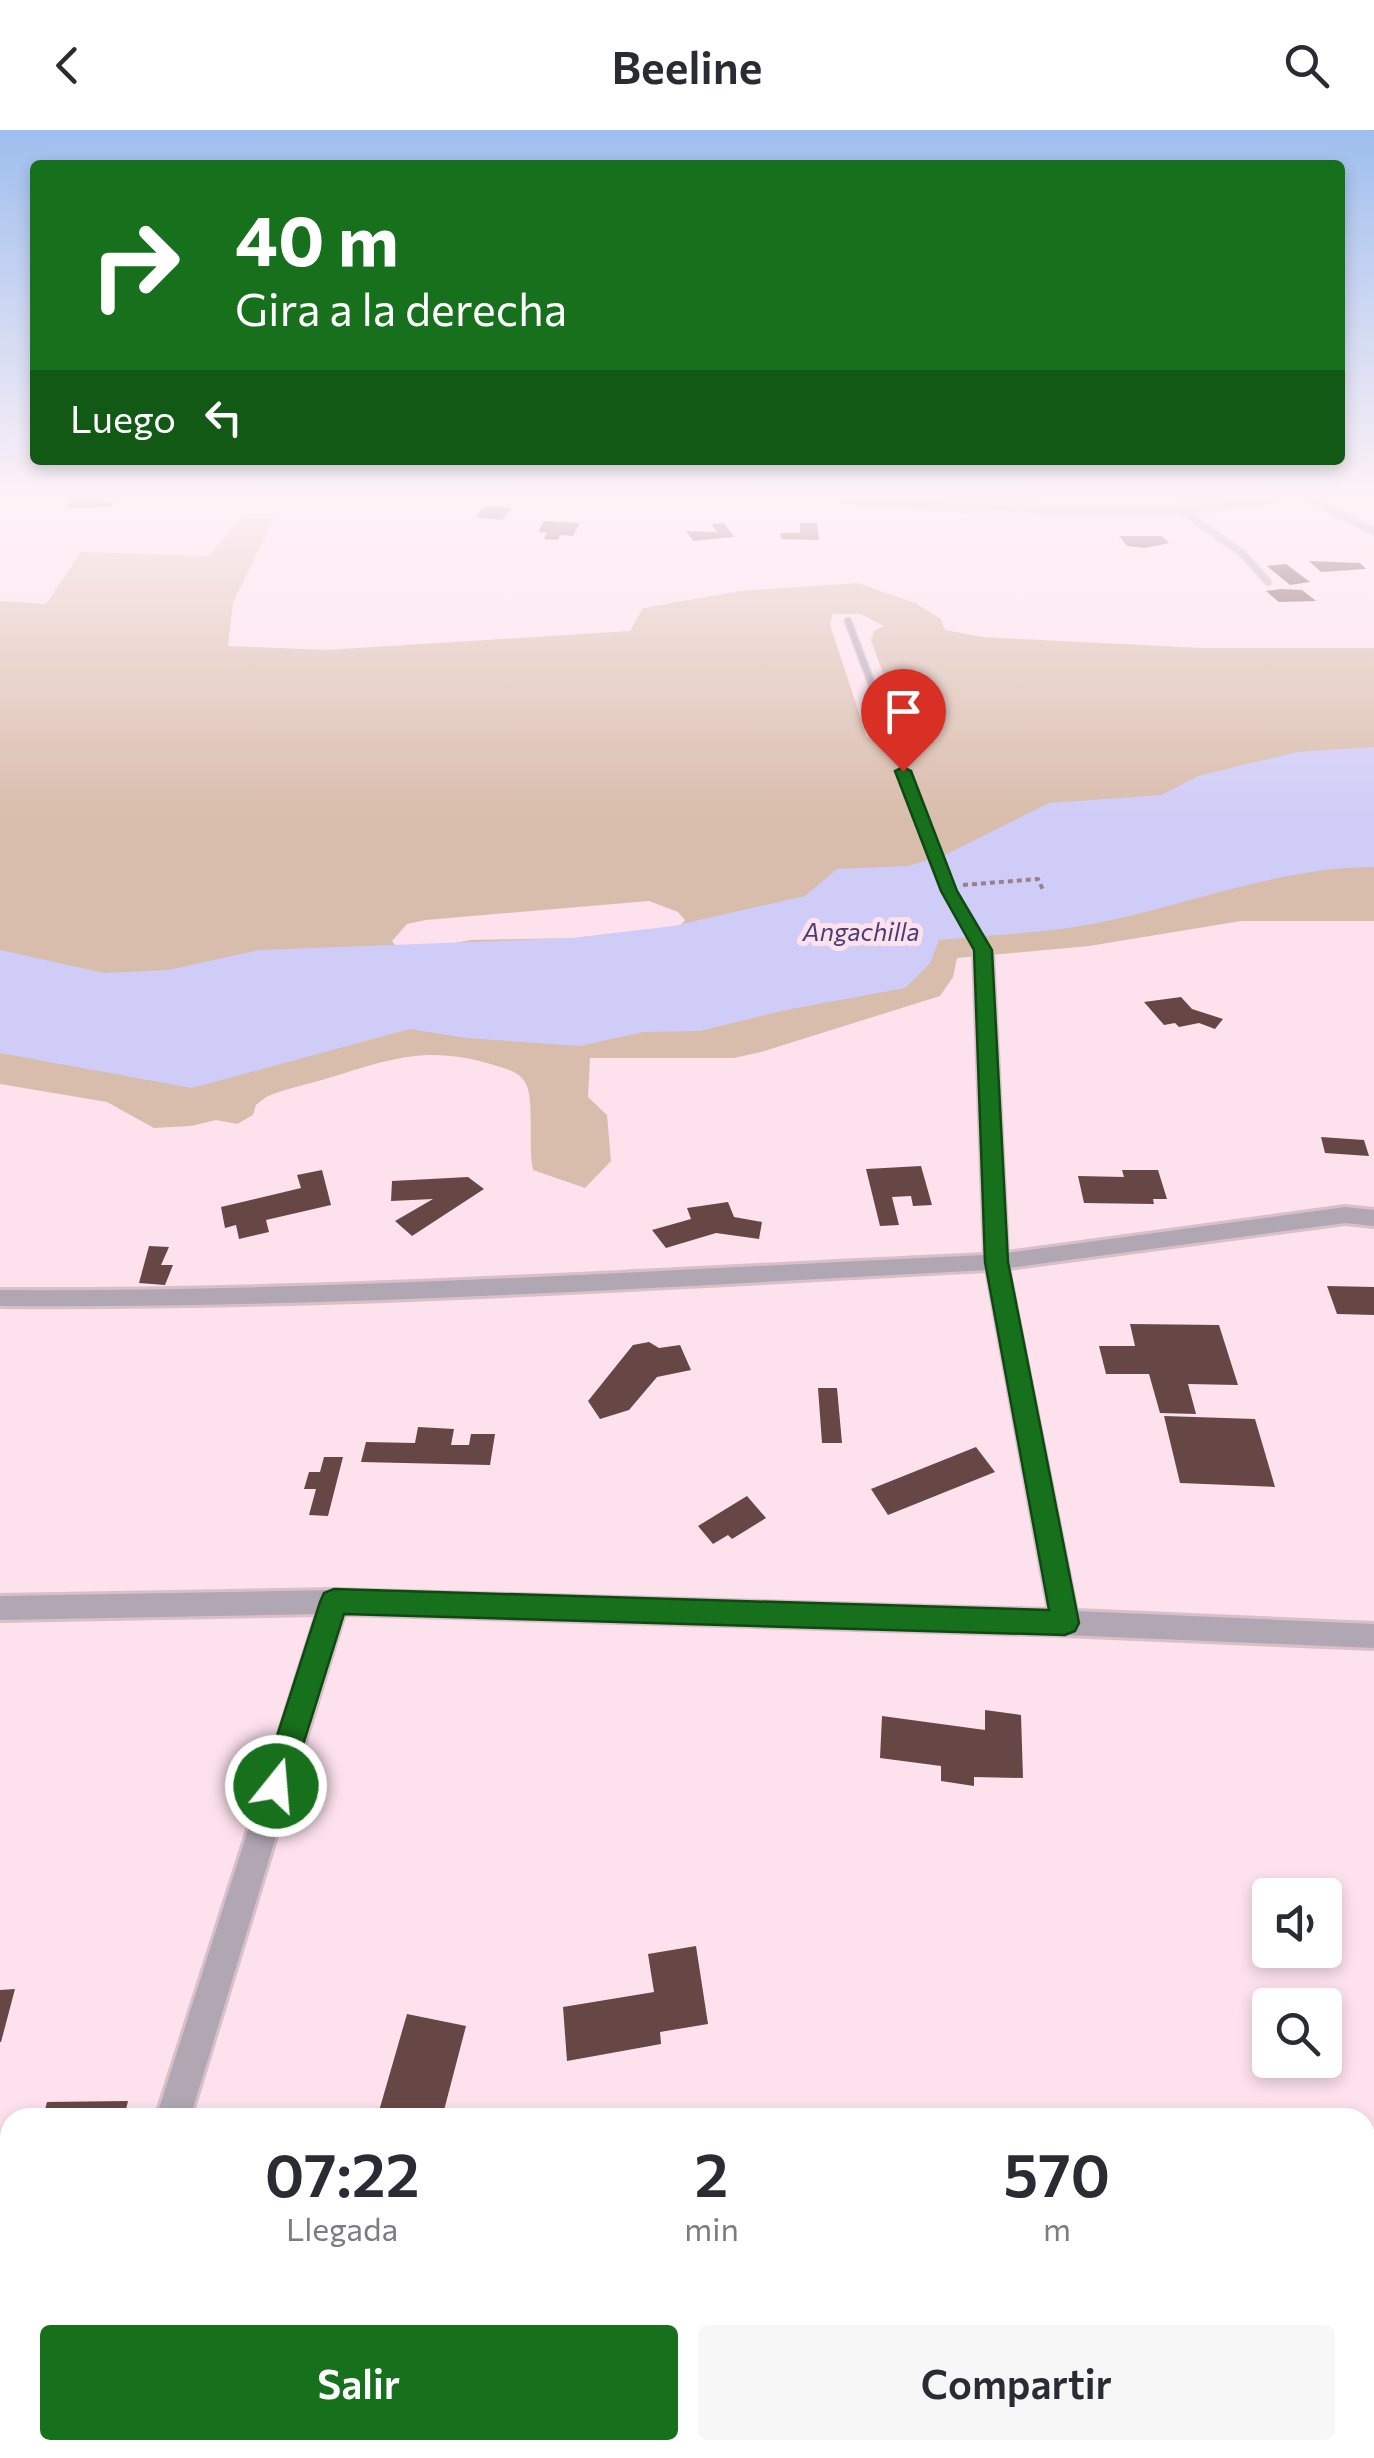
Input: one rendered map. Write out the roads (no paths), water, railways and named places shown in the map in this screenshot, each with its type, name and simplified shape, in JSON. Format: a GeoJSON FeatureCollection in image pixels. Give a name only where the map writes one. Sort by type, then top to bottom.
{"type":"FeatureCollection","features":[{"type":"Feature","properties":{"kind":"street"},"geometry":{"type":"LineString","coordinates":[[983,950],[996,1262],[1065,1623]]}},
{"type":"Feature","properties":{"kind":"street"},"geometry":{"type":"LineString","coordinates":[[0,1298],[120,1299],[437,1289],[996,1262],[1344,1215],[1374,1218]]}},
{"type":"Feature","properties":{"kind":"street"},"geometry":{"type":"LineString","coordinates":[[176,2108],[334,1602]]}},
{"type":"Feature","properties":{"kind":"street"},"geometry":{"type":"LineString","coordinates":[[0,1608],[334,1602],[1374,1636]]}},
{"type":"Feature","properties":{"kind":"lane"},"geometry":{"type":"LineString","coordinates":[[848,621],[947,886],[983,950]]}},
{"type":"Feature","properties":{"kind":"water","name":"Angachilla"},"geometry":{"type":"Polygon","coordinates":[[[1374,747],[1374,867],[1298,874],[1075,927],[939,940],[930,963],[905,988],[700,1031],[643,1032],[580,1046],[467,1038],[410,1029],[192,1088],[0,1053],[0,950],[104,973],[168,970],[259,950],[572,938],[673,926],[805,896],[837,869],[908,866],[945,855],[1049,803],[1162,795],[1198,776],[1297,752],[1374,747]]]}}]}
